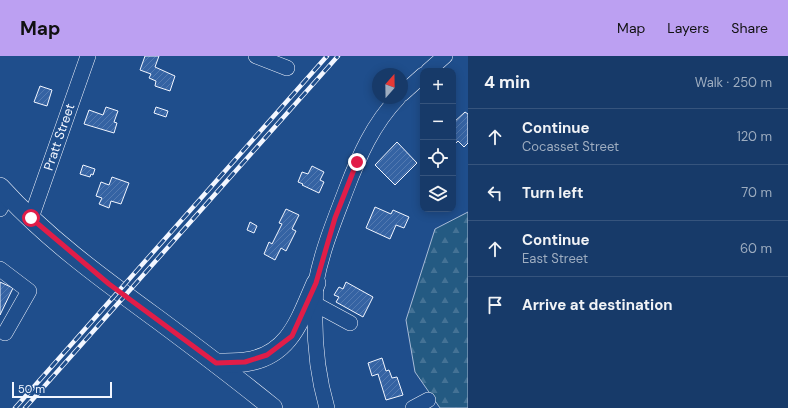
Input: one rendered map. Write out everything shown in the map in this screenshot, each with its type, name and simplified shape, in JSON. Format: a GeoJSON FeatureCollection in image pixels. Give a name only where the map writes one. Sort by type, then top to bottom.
{"type":"FeatureCollection","features":[{"type":"Feature","properties":{"kind":"main road"},"geometry":{"type":"LineString","coordinates":[[2,197],[31,218],[109,284],[216,363],[273,408]]}},
{"type":"Feature","properties":{"kind":"main road"},"geometry":{"type":"LineString","coordinates":[[216,363],[245,362],[267,355],[284,343],[292,336],[316,283]]}},
{"type":"Feature","properties":{"kind":"street","name":"Pratt Street"},"geometry":{"type":"LineString","coordinates":[[31,218],[88,56]]}},
{"type":"Feature","properties":{"kind":"street"},"geometry":{"type":"LineString","coordinates":[[256,56],[287,68]]}},
{"type":"Feature","properties":{"kind":"street"},"geometry":{"type":"LineString","coordinates":[[431,68],[445,56]]}},
{"type":"Feature","properties":{"kind":"street"},"geometry":{"type":"LineString","coordinates":[[408,89],[420,78]]}},
{"type":"Feature","properties":{"kind":"street"},"geometry":{"type":"LineString","coordinates":[[327,408],[316,356],[314,334],[316,283],[335,218],[357,162],[377,124],[393,104]]}},
{"type":"Feature","properties":{"kind":"street"},"geometry":{"type":"LineString","coordinates":[[0,269],[29,291],[5,333]]}},
{"type":"Feature","properties":{"kind":"street"},"geometry":{"type":"LineString","coordinates":[[315,304],[350,323]]}},
{"type":"Feature","properties":{"kind":"street"},"geometry":{"type":"LineString","coordinates":[[413,408],[428,400]]}},
{"type":"Feature","properties":{"kind":"green space"},"geometry":{"type":"Polygon","coordinates":[[[468,212],[468,408],[440,408],[415,372],[406,320],[435,229],[468,212]]]}},
{"type":"Feature","properties":{"kind":"building"},"geometry":{"type":"Polygon","coordinates":[[[145,56],[159,56],[155,67],[175,76],[170,91],[155,86],[156,81],[149,78],[151,74],[140,70],[145,56]]]}},
{"type":"Feature","properties":{"kind":"building"},"geometry":{"type":"Polygon","coordinates":[[[40,86],[52,90],[47,106],[34,102],[40,86]]]}},
{"type":"Feature","properties":{"kind":"building"},"geometry":{"type":"Polygon","coordinates":[[[106,107],[118,111],[114,122],[117,123],[114,133],[84,124],[89,110],[103,115],[106,107]]]}},
{"type":"Feature","properties":{"kind":"building"},"geometry":{"type":"Polygon","coordinates":[[[156,107],[168,111],[166,117],[154,113],[156,107]]]}},
{"type":"Feature","properties":{"kind":"building"},"geometry":{"type":"Polygon","coordinates":[[[465,112],[468,114],[468,143],[464,147],[458,141],[456,143],[456,120],[465,112]]]}},
{"type":"Feature","properties":{"kind":"building"},"geometry":{"type":"Polygon","coordinates":[[[397,142],[417,163],[395,185],[375,165],[397,142]]]}},
{"type":"Feature","properties":{"kind":"building"},"geometry":{"type":"Polygon","coordinates":[[[83,165],[95,169],[93,175],[91,174],[90,177],[80,174],[83,165]]]}},
{"type":"Feature","properties":{"kind":"building"},"geometry":{"type":"Polygon","coordinates":[[[312,166],[324,172],[320,180],[324,182],[319,193],[298,182],[302,172],[308,174],[312,166]]]}},
{"type":"Feature","properties":{"kind":"building"},"geometry":{"type":"Polygon","coordinates":[[[112,177],[129,183],[121,204],[111,201],[109,208],[99,204],[102,198],[96,196],[101,182],[109,185],[112,177]]]}},
{"type":"Feature","properties":{"kind":"building"},"geometry":{"type":"Polygon","coordinates":[[[375,207],[391,214],[393,210],[409,217],[404,228],[396,225],[390,239],[366,228],[375,207]]]}},
{"type":"Feature","properties":{"kind":"building"},"geometry":{"type":"Polygon","coordinates":[[[286,209],[299,215],[292,229],[296,231],[286,251],[281,248],[275,260],[264,254],[269,242],[272,244],[282,224],[279,223],[286,209]]]}},
{"type":"Feature","properties":{"kind":"building"},"geometry":{"type":"Polygon","coordinates":[[[250,222],[257,226],[254,233],[247,230],[250,222]]]}},
{"type":"Feature","properties":{"kind":"building"},"geometry":{"type":"Polygon","coordinates":[[[0,282],[13,288],[0,315],[0,282]]]}},
{"type":"Feature","properties":{"kind":"building"},"geometry":{"type":"Polygon","coordinates":[[[346,282],[373,297],[363,317],[336,302],[339,297],[334,295],[339,287],[343,289],[346,282]]]}},
{"type":"Feature","properties":{"kind":"building"},"geometry":{"type":"Polygon","coordinates":[[[382,358],[386,371],[389,370],[392,378],[397,377],[403,395],[386,400],[378,374],[372,376],[368,363],[382,358]]]}},
{"type":"Feature","properties":{"kind":"railway"},"geometry":{"type":"LineString","coordinates":[[15,408],[327,56]]}},
{"type":"Feature","properties":{"kind":"railway"},"geometry":{"type":"LineString","coordinates":[[25,408],[338,56]]}},
{"type":"Feature","properties":{"kind":"route"},"geometry":{"type":"LineString","coordinates":[[31,218],[109,284],[216,363],[245,362],[267,355],[277,349],[292,336],[316,283],[319,268],[335,218],[357,162]]}}]}
